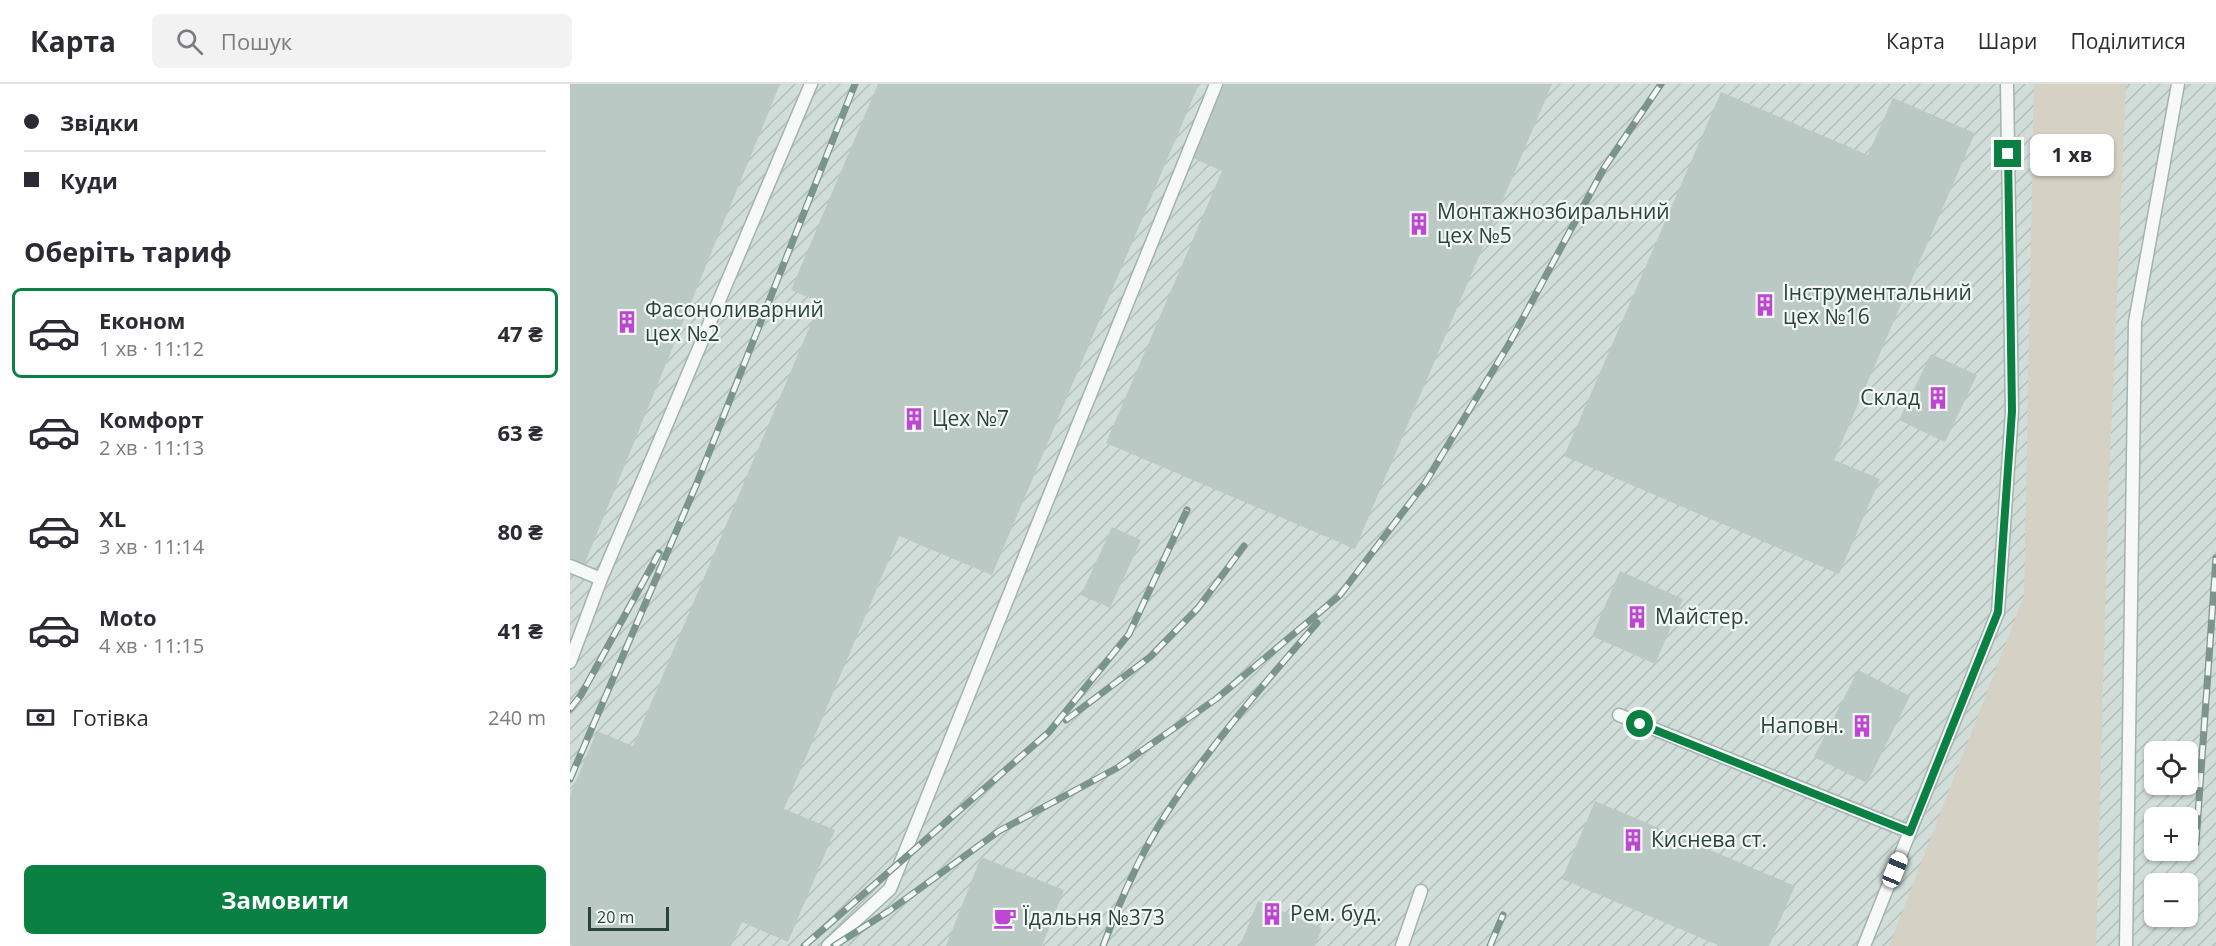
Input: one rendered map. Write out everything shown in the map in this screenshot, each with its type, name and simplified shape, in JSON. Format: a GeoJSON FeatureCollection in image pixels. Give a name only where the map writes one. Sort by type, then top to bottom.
{"type":"FeatureCollection","features":[{"type":"Feature","properties":{"kind":"lane"},"geometry":{"type":"LineString","coordinates":[[570,662],[601,579],[811,84]]}},
{"type":"Feature","properties":{"kind":"lane"},"geometry":{"type":"LineString","coordinates":[[828,946],[890,890],[1216,84]]}},
{"type":"Feature","properties":{"kind":"lane"},"geometry":{"type":"LineString","coordinates":[[1864,946],[1998,612],[2012,411],[2007,84]]}},
{"type":"Feature","properties":{"kind":"lane"},"geometry":{"type":"LineString","coordinates":[[2126,946],[2135,322],[2178,84]]}},
{"type":"Feature","properties":{"kind":"lane"},"geometry":{"type":"LineString","coordinates":[[570,566],[601,579]]}},
{"type":"Feature","properties":{"kind":"lane"},"geometry":{"type":"LineString","coordinates":[[1619,716],[1910,832]]}},
{"type":"Feature","properties":{"kind":"lane"},"geometry":{"type":"LineString","coordinates":[[1402,946],[1421,891]]}},
{"type":"Feature","properties":{"kind":"shaded area"},"geometry":{"type":"Polygon","coordinates":[[[570,84],[2216,84],[2216,946],[570,946],[570,84]]]}},
{"type":"Feature","properties":{"kind":"shaded area"},"geometry":{"type":"Polygon","coordinates":[[[2034,84],[2126,84],[2108,505],[2096,946],[1889,946],[2024,596],[2034,84]]]}},
{"type":"Feature","properties":{"kind":"building","name":"Фасоноливарний цех №2"},"geometry":{"type":"Polygon","coordinates":[[[570,84],[780,84],[584,565],[570,560],[570,84]]]}},
{"type":"Feature","properties":{"kind":"building","name":"Цех №7"},"geometry":{"type":"Polygon","coordinates":[[[878,84],[1199,84],[992,575],[899,536],[784,809],[835,830],[788,942],[742,922],[731,946],[570,945],[570,795],[597,731],[633,746],[820,302],[791,290],[878,84]]]}},
{"type":"Feature","properties":{"kind":"building"},"geometry":{"type":"Polygon","coordinates":[[[1224,84],[1552,84],[1355,549],[1106,443],[1222,171],[1193,158],[1224,84]]]}},
{"type":"Feature","properties":{"kind":"building","name":"Інструментальний цех №16"},"geometry":{"type":"Polygon","coordinates":[[[1721,92],[1868,155],[1893,98],[1975,133],[1834,460],[1880,479],[1839,574],[1564,456],[1721,92]]]}},
{"type":"Feature","properties":{"kind":"building","name":"Склад"},"geometry":{"type":"Polygon","coordinates":[[[1931,354],[1977,375],[1945,442],[1899,420],[1931,354]]]}},
{"type":"Feature","properties":{"kind":"building"},"geometry":{"type":"Polygon","coordinates":[[[1112,527],[1141,540],[1110,608],[1081,595],[1112,527]]]}},
{"type":"Feature","properties":{"kind":"building","name":"Майстер."},"geometry":{"type":"Polygon","coordinates":[[[1620,571],[1683,599],[1655,664],[1592,636],[1620,571]]]}},
{"type":"Feature","properties":{"kind":"building","name":"Наповн."},"geometry":{"type":"Polygon","coordinates":[[[1858,670],[1910,696],[1867,783],[1814,757],[1858,670]]]}},
{"type":"Feature","properties":{"kind":"building","name":"Киснева ст."},"geometry":{"type":"Polygon","coordinates":[[[1595,801],[1795,886],[1769,946],[1720,946],[1562,879],[1595,801]]]}},
{"type":"Feature","properties":{"kind":"building","name":"Їдальня №373"},"geometry":{"type":"Polygon","coordinates":[[[981,857],[1064,890],[1042,946],[946,946],[981,857]]]}},
{"type":"Feature","properties":{"kind":"building","name":"Рем. буд."},"geometry":{"type":"Polygon","coordinates":[[[1258,901],[1322,928],[1315,946],[1240,946],[1258,901]]]}},
{"type":"Feature","properties":{"kind":"railway"},"geometry":{"type":"LineString","coordinates":[[570,779],[697,483],[855,84]]}},
{"type":"Feature","properties":{"kind":"railway"},"geometry":{"type":"LineString","coordinates":[[834,946],[889,911],[999,831],[1117,768],[1216,699],[1340,595],[1425,483],[1509,344],[1604,168],[1661,84]]}},
{"type":"Feature","properties":{"kind":"railway"},"geometry":{"type":"LineString","coordinates":[[804,946],[1049,732],[1129,634],[1187,510]]}},
{"type":"Feature","properties":{"kind":"railway"},"geometry":{"type":"LineString","coordinates":[[1066,720],[1150,657],[1198,608],[1244,546]]}},
{"type":"Feature","properties":{"kind":"railway"},"geometry":{"type":"LineString","coordinates":[[570,709],[581,695],[659,553]]}},
{"type":"Feature","properties":{"kind":"railway"},"geometry":{"type":"LineString","coordinates":[[2198,814],[2216,558]]}},
{"type":"Feature","properties":{"kind":"railway"},"geometry":{"type":"LineString","coordinates":[[1103,946],[1131,878],[1183,788],[1219,739],[1317,623]]}},
{"type":"Feature","properties":{"kind":"railway"},"geometry":{"type":"LineString","coordinates":[[1490,946],[1503,915]]}},
{"type":"Feature","properties":{"kind":"place","name":"Монтажнозбиральний цех №5"},"geometry":{"type":"Point","coordinates":[1419,224]}},
{"type":"Feature","properties":{"kind":"place","name":"Інструментальний цех №16"},"geometry":{"type":"Point","coordinates":[1765,305]}},
{"type":"Feature","properties":{"kind":"place","name":"Фасоноливарний цех №2"},"geometry":{"type":"Point","coordinates":[627,322]}},
{"type":"Feature","properties":{"kind":"place","name":"Склад"},"geometry":{"type":"Point","coordinates":[1938,398]}},
{"type":"Feature","properties":{"kind":"place","name":"Цех №7"},"geometry":{"type":"Point","coordinates":[914,419]}},
{"type":"Feature","properties":{"kind":"place","name":"Майстер."},"geometry":{"type":"Point","coordinates":[1637,617]}},
{"type":"Feature","properties":{"kind":"place","name":"Наповн."},"geometry":{"type":"Point","coordinates":[1862,726]}},
{"type":"Feature","properties":{"kind":"place","name":"Киснева ст."},"geometry":{"type":"Point","coordinates":[1633,840]}},
{"type":"Feature","properties":{"kind":"place","name":"Рем. буд."},"geometry":{"type":"Point","coordinates":[1272,914]}},
{"type":"Feature","properties":{"kind":"place","name":"Їдальня №373"},"geometry":{"type":"Point","coordinates":[1005,918]}},
{"type":"Feature","properties":{"kind":"route"},"geometry":{"type":"LineString","coordinates":[[1640,724],[1910,832],[1998,612],[2012,411],[2008,154]]}}]}
